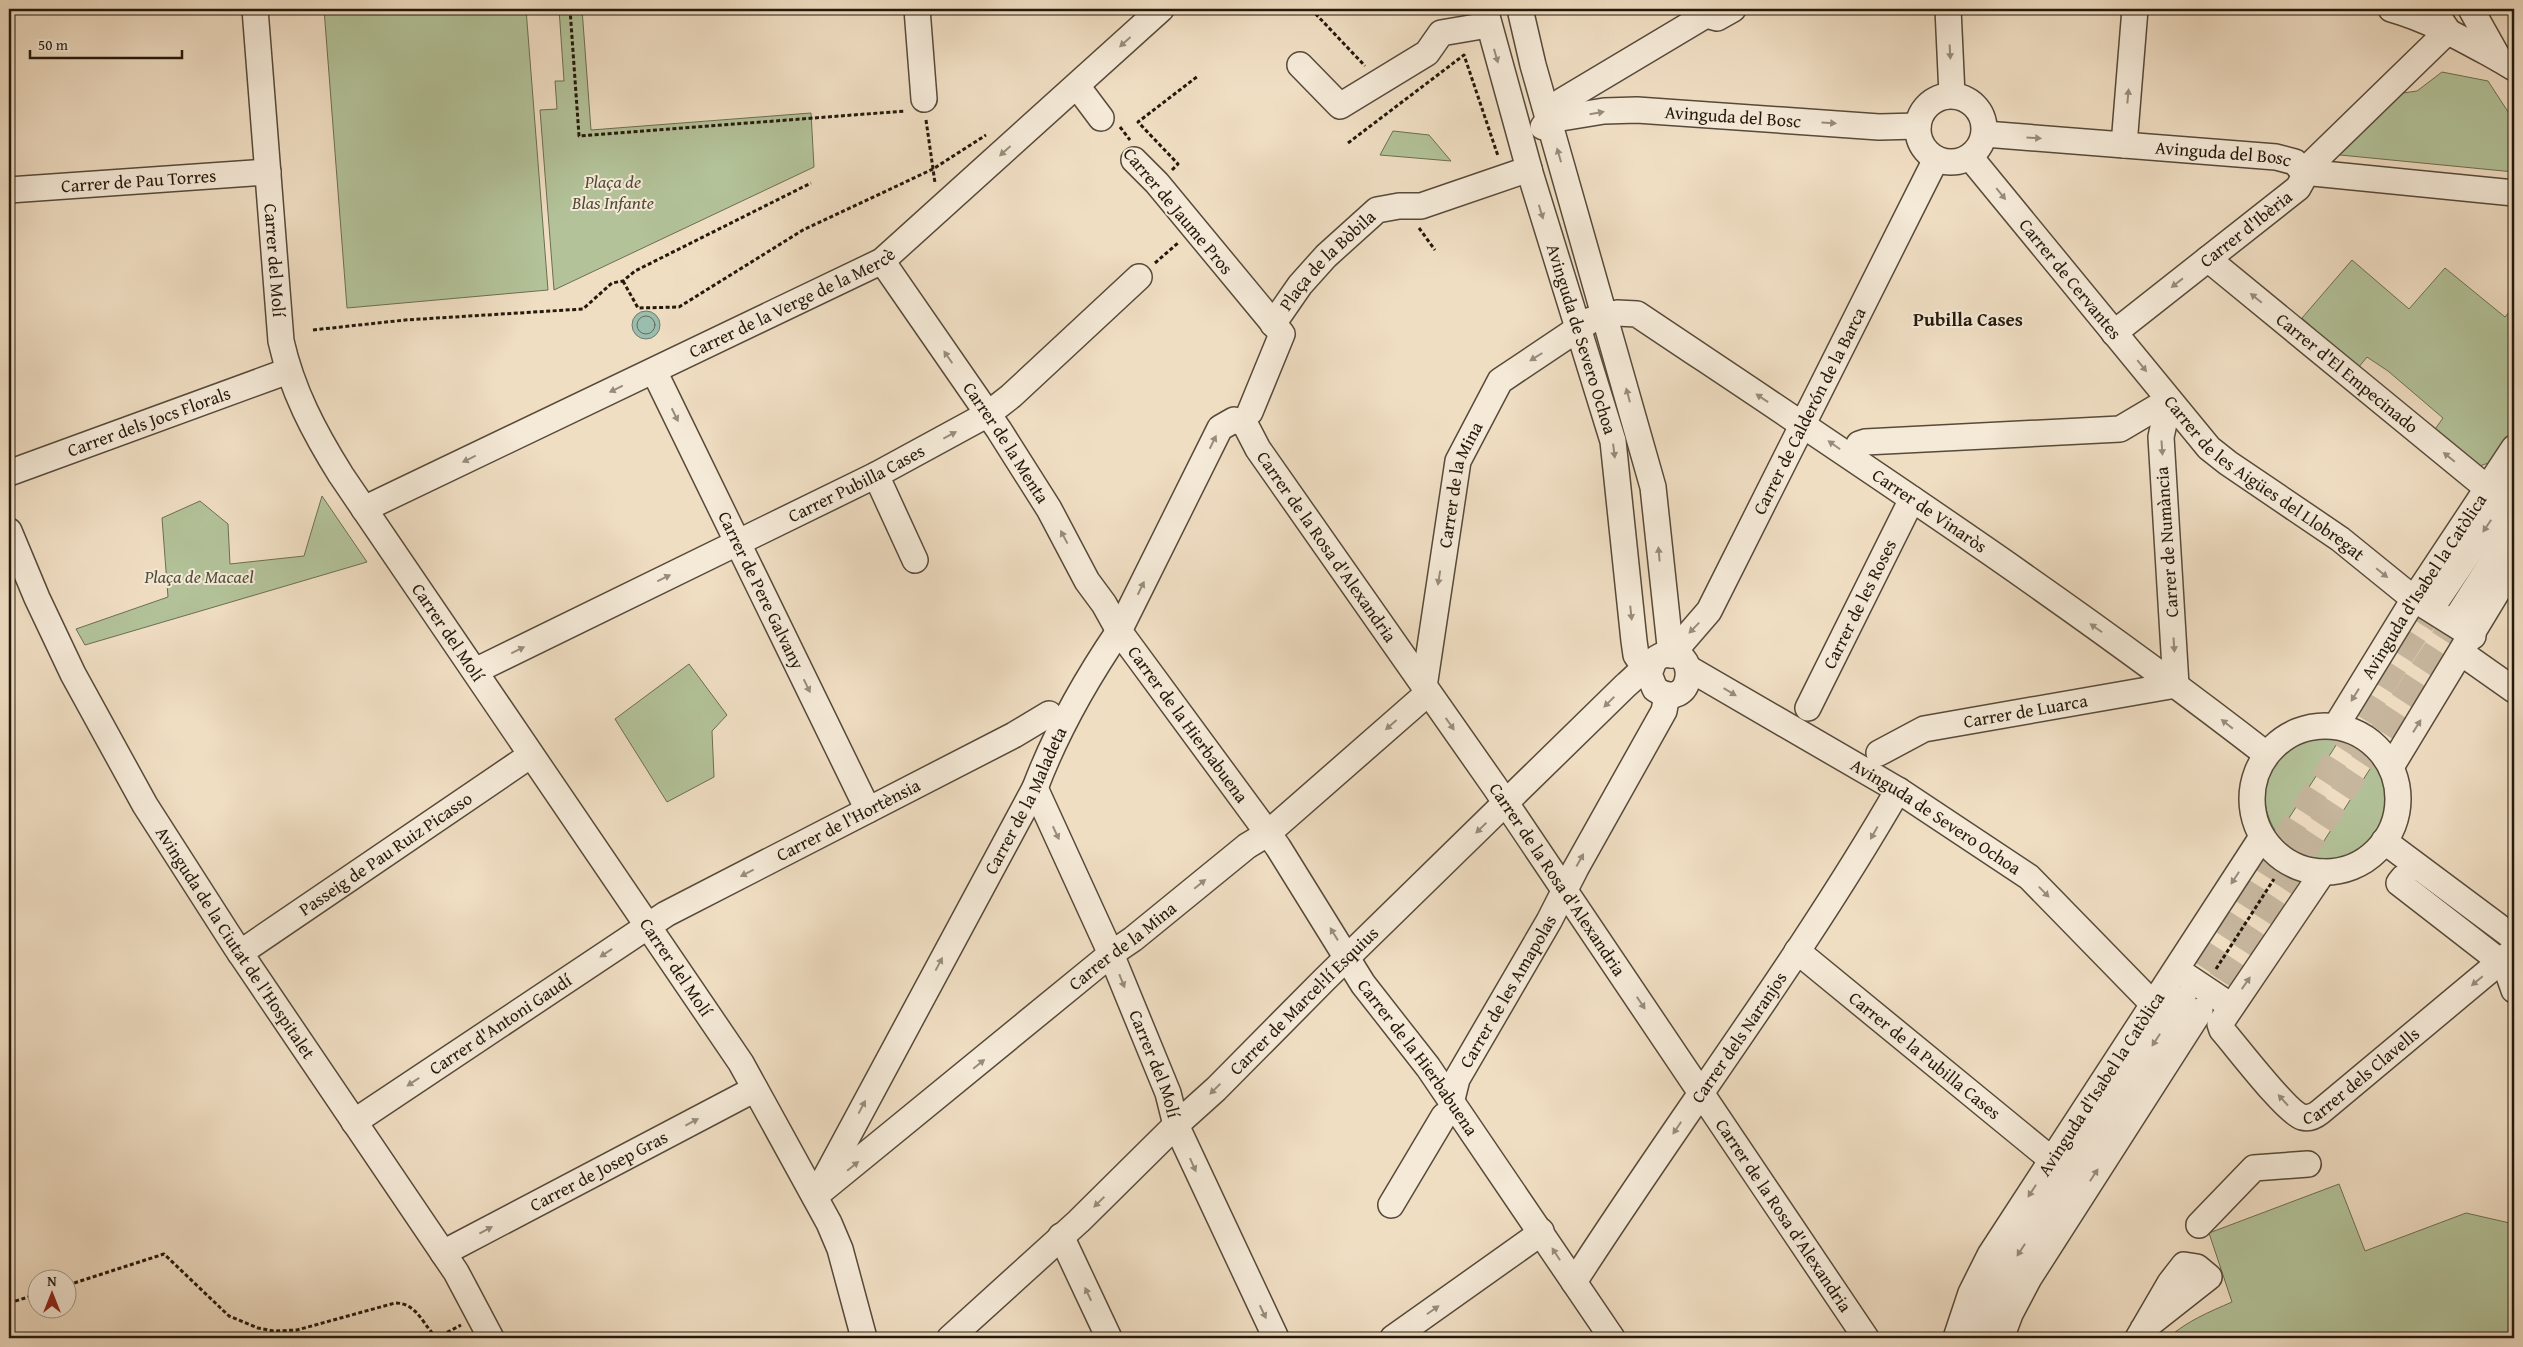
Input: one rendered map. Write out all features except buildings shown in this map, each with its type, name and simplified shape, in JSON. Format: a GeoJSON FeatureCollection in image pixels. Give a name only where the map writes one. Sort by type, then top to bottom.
{"type":"FeatureCollection","features":[{"type":"Feature","properties":{"kind":"street","name":"Carrer del Molí"},"geometry":{"type":"LineString","coordinates":[[255,9],[281,341],[288,371],[317,437],[364,509],[741,1062],[814,1196],[840,1249],[864,1338]]}},
{"type":"Feature","properties":{"kind":"street"},"geometry":{"type":"LineString","coordinates":[[917,9],[924,104]]}},
{"type":"Feature","properties":{"kind":"street","name":"Carrer de la Verge de la Mercè"},"geometry":{"type":"LineString","coordinates":[[364,509],[882,261],[1161,9]]}},
{"type":"Feature","properties":{"kind":"street","name":"Avinguda de Severo Ochoa"},"geometry":{"type":"LineString","coordinates":[[1520,9],[1541,94],[1606,316],[1653,488],[1661,665]]}},
{"type":"Feature","properties":{"kind":"street"},"geometry":{"type":"LineString","coordinates":[[1520,138],[1537,134],[1562,101],[1706,15],[1717,18],[1733,9]]}},
{"type":"Feature","properties":{"kind":"street"},"geometry":{"type":"LineString","coordinates":[[1948,9],[1952,95]]}},
{"type":"Feature","properties":{"kind":"street"},"geometry":{"type":"LineString","coordinates":[[2124,145],[2135,9]]}},
{"type":"Feature","properties":{"kind":"street"},"geometry":{"type":"LineString","coordinates":[[2391,9],[2415,16],[2448,31],[2506,63]]}},
{"type":"Feature","properties":{"kind":"street"},"geometry":{"type":"LineString","coordinates":[[2432,9],[2448,31]]}},
{"type":"Feature","properties":{"kind":"street"},"geometry":{"type":"LineString","coordinates":[[2472,9],[2506,63]]}},
{"type":"Feature","properties":{"kind":"street"},"geometry":{"type":"LineString","coordinates":[[1300,65],[1340,106],[1427,54],[1441,32],[1486,17]]}},
{"type":"Feature","properties":{"kind":"street","name":"Avinguda de Severo Ochoa"},"geometry":{"type":"LineString","coordinates":[[1486,17],[1576,329],[1613,441],[1636,654],[1661,665],[1898,790],[2030,877],[2152,1004]]}},
{"type":"Feature","properties":{"kind":"street","name":"Carrer d'Ibèria"},"geometry":{"type":"LineString","coordinates":[[2114,332],[2291,195],[2301,184],[2303,172],[2448,31]]}},
{"type":"Feature","properties":{"kind":"street"},"geometry":{"type":"LineString","coordinates":[[1077,86],[1108,120]]}},
{"type":"Feature","properties":{"kind":"street"},"geometry":{"type":"LineString","coordinates":[[1510,103],[1541,94]]}},
{"type":"Feature","properties":{"kind":"street"},"geometry":{"type":"LineString","coordinates":[[1952,95],[1964,98],[1975,105],[1982,115],[1985,134],[1978,149],[1970,157],[1953,162],[1936,159],[1922,145],[1918,126],[1921,114],[1929,104],[1940,97],[1952,95]]}},
{"type":"Feature","properties":{"kind":"street","name":"Avinguda del Bosc"},"geometry":{"type":"LineString","coordinates":[[1549,120],[1604,111],[1637,110],[1879,127],[1918,126]]}},
{"type":"Feature","properties":{"kind":"street","name":"Avinguda del Bosc"},"geometry":{"type":"LineString","coordinates":[[1985,134],[2291,159],[2299,164],[2303,172],[2514,193]]}},
{"type":"Feature","properties":{"kind":"street","name":"Carrer de Jaume Pros"},"geometry":{"type":"LineString","coordinates":[[1134,152],[1157,183],[1187,236],[1278,329]]}},
{"type":"Feature","properties":{"kind":"street","name":"Carrer de Cervantes"},"geometry":{"type":"LineString","coordinates":[[1970,157],[2169,400]]}},
{"type":"Feature","properties":{"kind":"street","name":"Carrer de Calderón de la Barca"},"geometry":{"type":"LineString","coordinates":[[1661,665],[1705,616],[1715,599],[1936,159]]}},
{"type":"Feature","properties":{"kind":"street","name":"Plaça de la Bòbila"},"geometry":{"type":"LineString","coordinates":[[1278,329],[1300,285],[1326,256],[1377,210],[1399,206],[1421,206],[1529,168]]}},
{"type":"Feature","properties":{"kind":"street","name":"Carrer de Pau Torres"},"geometry":{"type":"LineString","coordinates":[[9,190],[268,172]]}},
{"type":"Feature","properties":{"kind":"street","name":"Carrer d'El Empecinado"},"geometry":{"type":"LineString","coordinates":[[2208,259],[2487,488]]}},
{"type":"Feature","properties":{"kind":"street","name":"Carrer de la Menta"},"geometry":{"type":"LineString","coordinates":[[882,261],[988,414],[1050,509],[1087,581],[1104,604],[1119,631]]}},
{"type":"Feature","properties":{"kind":"street","name":"Carrer Pubilla Cases"},"geometry":{"type":"LineString","coordinates":[[475,671],[876,475],[988,414],[1011,396],[1140,277]]}},
{"type":"Feature","properties":{"kind":"street","name":"Carrer de Vinaròs"},"geometry":{"type":"LineString","coordinates":[[1576,329],[1592,320],[1617,313],[1637,314],[1804,424],[1912,499],[2176,684],[2266,754]]}},
{"type":"Feature","properties":{"kind":"street"},"geometry":{"type":"LineString","coordinates":[[1248,418],[1278,329]]}},
{"type":"Feature","properties":{"kind":"street","name":"Carrer de la Mina"},"geometry":{"type":"LineString","coordinates":[[814,1196],[1111,954],[1133,939],[1247,846],[1267,834],[1426,690],[1458,461],[1500,381],[1576,329]]}},
{"type":"Feature","properties":{"kind":"street","name":"Carrer dels Jocs Florals"},"geometry":{"type":"LineString","coordinates":[[9,473],[288,371]]}},
{"type":"Feature","properties":{"kind":"street","name":"Carrer de Pere Galvany"},"geometry":{"type":"LineString","coordinates":[[654,371],[868,810]]}},
{"type":"Feature","properties":{"kind":"street","name":"Carrer de les Aigües del Llobregat"},"geometry":{"type":"LineString","coordinates":[[1859,444],[1865,442],[2120,429],[2169,400],[2209,448],[2228,463],[2340,539],[2425,600],[2514,690]]}},
{"type":"Feature","properties":{"kind":"street","name":"Carrer de Numància"},"geometry":{"type":"LineString","coordinates":[[2169,400],[2161,437],[2176,684]]}},
{"type":"Feature","properties":{"kind":"street","name":"Carrer de la Maladeta"},"geometry":{"type":"LineString","coordinates":[[814,1196],[1035,788],[1042,769],[1086,685],[1119,631],[1220,428],[1234,420],[1248,418]]}},
{"type":"Feature","properties":{"kind":"street","name":"Carrer de la Rosa d'Alexandria"},"geometry":{"type":"LineString","coordinates":[[1248,418],[1258,449],[1506,804],[1866,1338]]}},
{"type":"Feature","properties":{"kind":"street","name":"Avinguda d'Isabel la Catòlica"},"geometry":{"type":"LineString","coordinates":[[2425,600],[2487,488],[2514,448]]}},
{"type":"Feature","properties":{"kind":"street"},"geometry":{"type":"LineString","coordinates":[[876,475],[915,560]]}},
{"type":"Feature","properties":{"kind":"street","name":"Avinguda d'Isabel la Catòlica"},"geometry":{"type":"LineString","coordinates":[[2336,726],[2425,600],[2514,486]]}},
{"type":"Feature","properties":{"kind":"street","name":"Carrer de les Roses"},"geometry":{"type":"LineString","coordinates":[[1808,708],[1912,499]]}},
{"type":"Feature","properties":{"kind":"street"},"geometry":{"type":"LineString","coordinates":[[2459,614],[2514,528]]}},
{"type":"Feature","properties":{"kind":"street","name":"Avinguda de la Ciutat de l'Hospitalet"},"geometry":{"type":"LineString","coordinates":[[9,531],[37,598],[69,665],[123,768],[175,854],[240,953],[443,1252],[478,1310],[490,1338]]}},
{"type":"Feature","properties":{"kind":"street"},"geometry":{"type":"LineString","coordinates":[[2391,767],[2471,647],[2514,564]]}},
{"type":"Feature","properties":{"kind":"street","name":"Carrer de la Hierbabuena"},"geometry":{"type":"LineString","coordinates":[[1119,631],[1278,847],[1363,984],[1428,1067],[1448,1109],[1541,1231],[1612,1338]]}},
{"type":"Feature","properties":{"kind":"street"},"geometry":{"type":"LineString","coordinates":[[1661,665],[1689,675],[1684,688],[1674,694],[1667,695],[1654,689],[1661,665]]}},
{"type":"Feature","properties":{"kind":"street","name":"Carrer de Marcel·lí Esquius"},"geometry":{"type":"LineString","coordinates":[[950,1338],[1061,1236],[1080,1221],[1506,804],[1661,665]]}},
{"type":"Feature","properties":{"kind":"street","name":"Carrer de Luarca"},"geometry":{"type":"LineString","coordinates":[[1880,753],[1924,729],[2176,684]]}},
{"type":"Feature","properties":{"kind":"street","name":"Carrer de les Amapolas"},"geometry":{"type":"LineString","coordinates":[[1391,1205],[1448,1109],[1458,1079],[1549,922],[1664,711],[1667,695]]}},
{"type":"Feature","properties":{"kind":"street","name":"Carrer de l'Hortènsia"},"geometry":{"type":"LineString","coordinates":[[647,926],[1014,735],[1049,714]]}},
{"type":"Feature","properties":{"kind":"street"},"geometry":{"type":"LineString","coordinates":[[2309,726],[2336,726],[2360,734],[2381,751],[2391,767],[2398,792],[2396,818],[2384,842],[2367,858],[2346,869],[2323,872],[2305,870],[2288,862],[2274,852],[2262,837],[2252,810],[2253,780],[2266,754],[2285,736],[2309,726]]}},
{"type":"Feature","properties":{"kind":"street","name":"Passeig de Pau Ruiz Picasso"},"geometry":{"type":"LineString","coordinates":[[240,953],[531,755]]}},
{"type":"Feature","properties":{"kind":"street","name":"Carrer del Molí"},"geometry":{"type":"LineString","coordinates":[[1035,788],[1111,954],[1168,1093],[1176,1125],[1276,1338]]}},
{"type":"Feature","properties":{"kind":"street","name":"Carrer dels Naranjos"},"geometry":{"type":"LineString","coordinates":[[1574,1282],[1868,844],[1898,790]]}},
{"type":"Feature","properties":{"kind":"street","name":"Avinguda d'Isabel la Catòlica"},"geometry":{"type":"LineString","coordinates":[[1956,1338],[1964,1310],[1984,1267],[2152,1004],[2262,837]]}},
{"type":"Feature","properties":{"kind":"street"},"geometry":{"type":"LineString","coordinates":[[2384,842],[2514,938]]}},
{"type":"Feature","properties":{"kind":"street","name":"Avinguda d'Isabel la Catòlica"},"geometry":{"type":"LineString","coordinates":[[1977,1338],[2002,1278],[2207,1006],[2323,872]]}},
{"type":"Feature","properties":{"kind":"street"},"geometry":{"type":"LineString","coordinates":[[2403,878],[2399,883],[2507,956],[2508,973],[2514,990]]}},
{"type":"Feature","properties":{"kind":"street","name":"Carrer d'Antoni Gaudí"},"geometry":{"type":"LineString","coordinates":[[354,1122],[647,926]]}},
{"type":"Feature","properties":{"kind":"street","name":"Carrer de la Pubilla Cases"},"geometry":{"type":"LineString","coordinates":[[1797,951],[2052,1160]]}},
{"type":"Feature","properties":{"kind":"street","name":"Carrer dels Clavells"},"geometry":{"type":"LineString","coordinates":[[2207,1006],[2222,1030],[2290,1108],[2300,1116],[2311,1117],[2320,1112],[2507,956]]}},
{"type":"Feature","properties":{"kind":"street"},"geometry":{"type":"LineString","coordinates":[[2178,973],[2207,1006]]}},
{"type":"Feature","properties":{"kind":"street","name":"Avinguda d'Isabel la Catòlica"},"geometry":{"type":"LineString","coordinates":[[2000,1338],[2029,1278],[2207,1006]]}},
{"type":"Feature","properties":{"kind":"street","name":"Carrer de Josep Gras"},"geometry":{"type":"LineString","coordinates":[[443,1252],[755,1089]]}},
{"type":"Feature","properties":{"kind":"street"},"geometry":{"type":"LineString","coordinates":[[2198,1225],[2254,1168],[2308,1164]]}},
{"type":"Feature","properties":{"kind":"street"},"geometry":{"type":"LineString","coordinates":[[1393,1338],[1541,1231]]}},
{"type":"Feature","properties":{"kind":"street"},"geometry":{"type":"LineString","coordinates":[[1061,1236],[1108,1338]]}},
{"type":"Feature","properties":{"kind":"street"},"geometry":{"type":"LineString","coordinates":[[2140,1334],[2176,1291]]}},
{"type":"Feature","properties":{"kind":"path"},"geometry":{"type":"LineString","coordinates":[[570,9],[579,136],[924,104],[938,212]]}},
{"type":"Feature","properties":{"kind":"path"},"geometry":{"type":"LineString","coordinates":[[1311,9],[1381,82],[1406,99]]}},
{"type":"Feature","properties":{"kind":"path"},"geometry":{"type":"LineString","coordinates":[[1348,143],[1464,55],[1505,176]]}},
{"type":"Feature","properties":{"kind":"path"},"geometry":{"type":"LineString","coordinates":[[1157,183],[1178,164],[1138,122],[1198,76]]}},
{"type":"Feature","properties":{"kind":"path","name":"Carrer de Jaume Pros"},"geometry":{"type":"LineString","coordinates":[[1108,120],[1134,152]]}},
{"type":"Feature","properties":{"kind":"path"},"geometry":{"type":"LineString","coordinates":[[623,281],[638,308],[678,307],[803,230],[933,169],[990,132]]}},
{"type":"Feature","properties":{"kind":"path"},"geometry":{"type":"LineString","coordinates":[[313,330],[405,320],[584,309],[612,283],[623,281],[635,271],[811,183]]}},
{"type":"Feature","properties":{"kind":"path"},"geometry":{"type":"LineString","coordinates":[[1423,222],[1416,224],[1435,250]]}},
{"type":"Feature","properties":{"kind":"path"},"geometry":{"type":"LineString","coordinates":[[1140,277],[1187,236]]}},
{"type":"Feature","properties":{"kind":"path"},"geometry":{"type":"LineString","coordinates":[[2207,1006],[2274,879]]}},
{"type":"Feature","properties":{"kind":"path"},"geometry":{"type":"LineString","coordinates":[[78,1282],[164,1254],[229,1316],[258,1328],[274,1331],[297,1330],[395,1303],[405,1303],[413,1308],[433,1334],[442,1334],[454,1330],[466,1320]]}},
{"type":"Feature","properties":{"kind":"path"},"geometry":{"type":"LineString","coordinates":[[9,1304],[28,1297]]}},
{"type":"Feature","properties":{"kind":"green space"},"geometry":{"type":"Polygon","coordinates":[[[324,9],[526,9],[548,290],[347,308],[324,9]]]}},
{"type":"Feature","properties":{"kind":"green space","name":"Plaça de Blas Infante"},"geometry":{"type":"Polygon","coordinates":[[[559,9],[582,9],[591,130],[811,113],[814,167],[554,290],[540,110],[557,109],[555,81],[564,81],[559,9]]]}},
{"type":"Feature","properties":{"kind":"green space"},"geometry":{"type":"Polygon","coordinates":[[[2442,72],[2488,81],[2514,121],[2514,172],[2340,155],[2339,142],[2396,94],[2417,91],[2442,72]]]}},
{"type":"Feature","properties":{"kind":"green space"},"geometry":{"type":"Polygon","coordinates":[[[1393,131],[1429,135],[1451,161],[1380,155],[1393,131]]]}},
{"type":"Feature","properties":{"kind":"green space"},"geometry":{"type":"Polygon","coordinates":[[[2352,260],[2409,309],[2445,268],[2505,317],[2514,306],[2514,430],[2494,461],[2474,468],[2433,432],[2443,418],[2388,371],[2367,357],[2358,368],[2302,318],[2352,260]]]}},
{"type":"Feature","properties":{"kind":"green space","name":"Plaça de Macael"},"geometry":{"type":"Polygon","coordinates":[[[322,496],[367,562],[85,645],[76,629],[168,597],[162,518],[200,501],[228,524],[230,564],[304,556],[322,496]]]}},
{"type":"Feature","properties":{"kind":"green space"},"geometry":{"type":"Polygon","coordinates":[[[689,664],[727,715],[712,731],[714,777],[667,802],[615,719],[689,664]]]}},
{"type":"Feature","properties":{"kind":"green space"},"geometry":{"type":"Polygon","coordinates":[[[2322,734],[2342,736],[2278,835],[2269,818],[2265,802],[2266,786],[2270,772],[2279,759],[2291,748],[2305,740],[2322,734]]]}},
{"type":"Feature","properties":{"kind":"green space"},"geometry":{"type":"Polygon","coordinates":[[[2377,758],[2386,777],[2389,797],[2387,815],[2380,831],[2368,844],[2353,854],[2334,859],[2313,858],[2377,758]]]}},
{"type":"Feature","properties":{"kind":"green space"},"geometry":{"type":"Polygon","coordinates":[[[2339,1184],[2365,1251],[2466,1213],[2514,1224],[2514,1338],[2168,1338],[2207,1313],[2232,1302],[2209,1233],[2339,1184]]]}},
{"type":"Feature","properties":{"kind":"water"},"geometry":{"type":"Polygon","coordinates":[[[646,311],[656,315],[660,325],[656,335],[646,339],[636,335],[632,325],[636,315],[646,311]]]}},
{"type":"Feature","properties":{"kind":"tunnel"},"geometry":{"type":"LineString","coordinates":[[2183,999],[2437,600]]}},
{"type":"Feature","properties":{"kind":"tunnel"},"geometry":{"type":"LineString","coordinates":[[2200,1011],[2459,614]]}},
{"type":"Feature","properties":{"kind":"district","name":"Pubilla Cases"},"geometry":{"type":"Point","coordinates":[1968,319]}}]}
